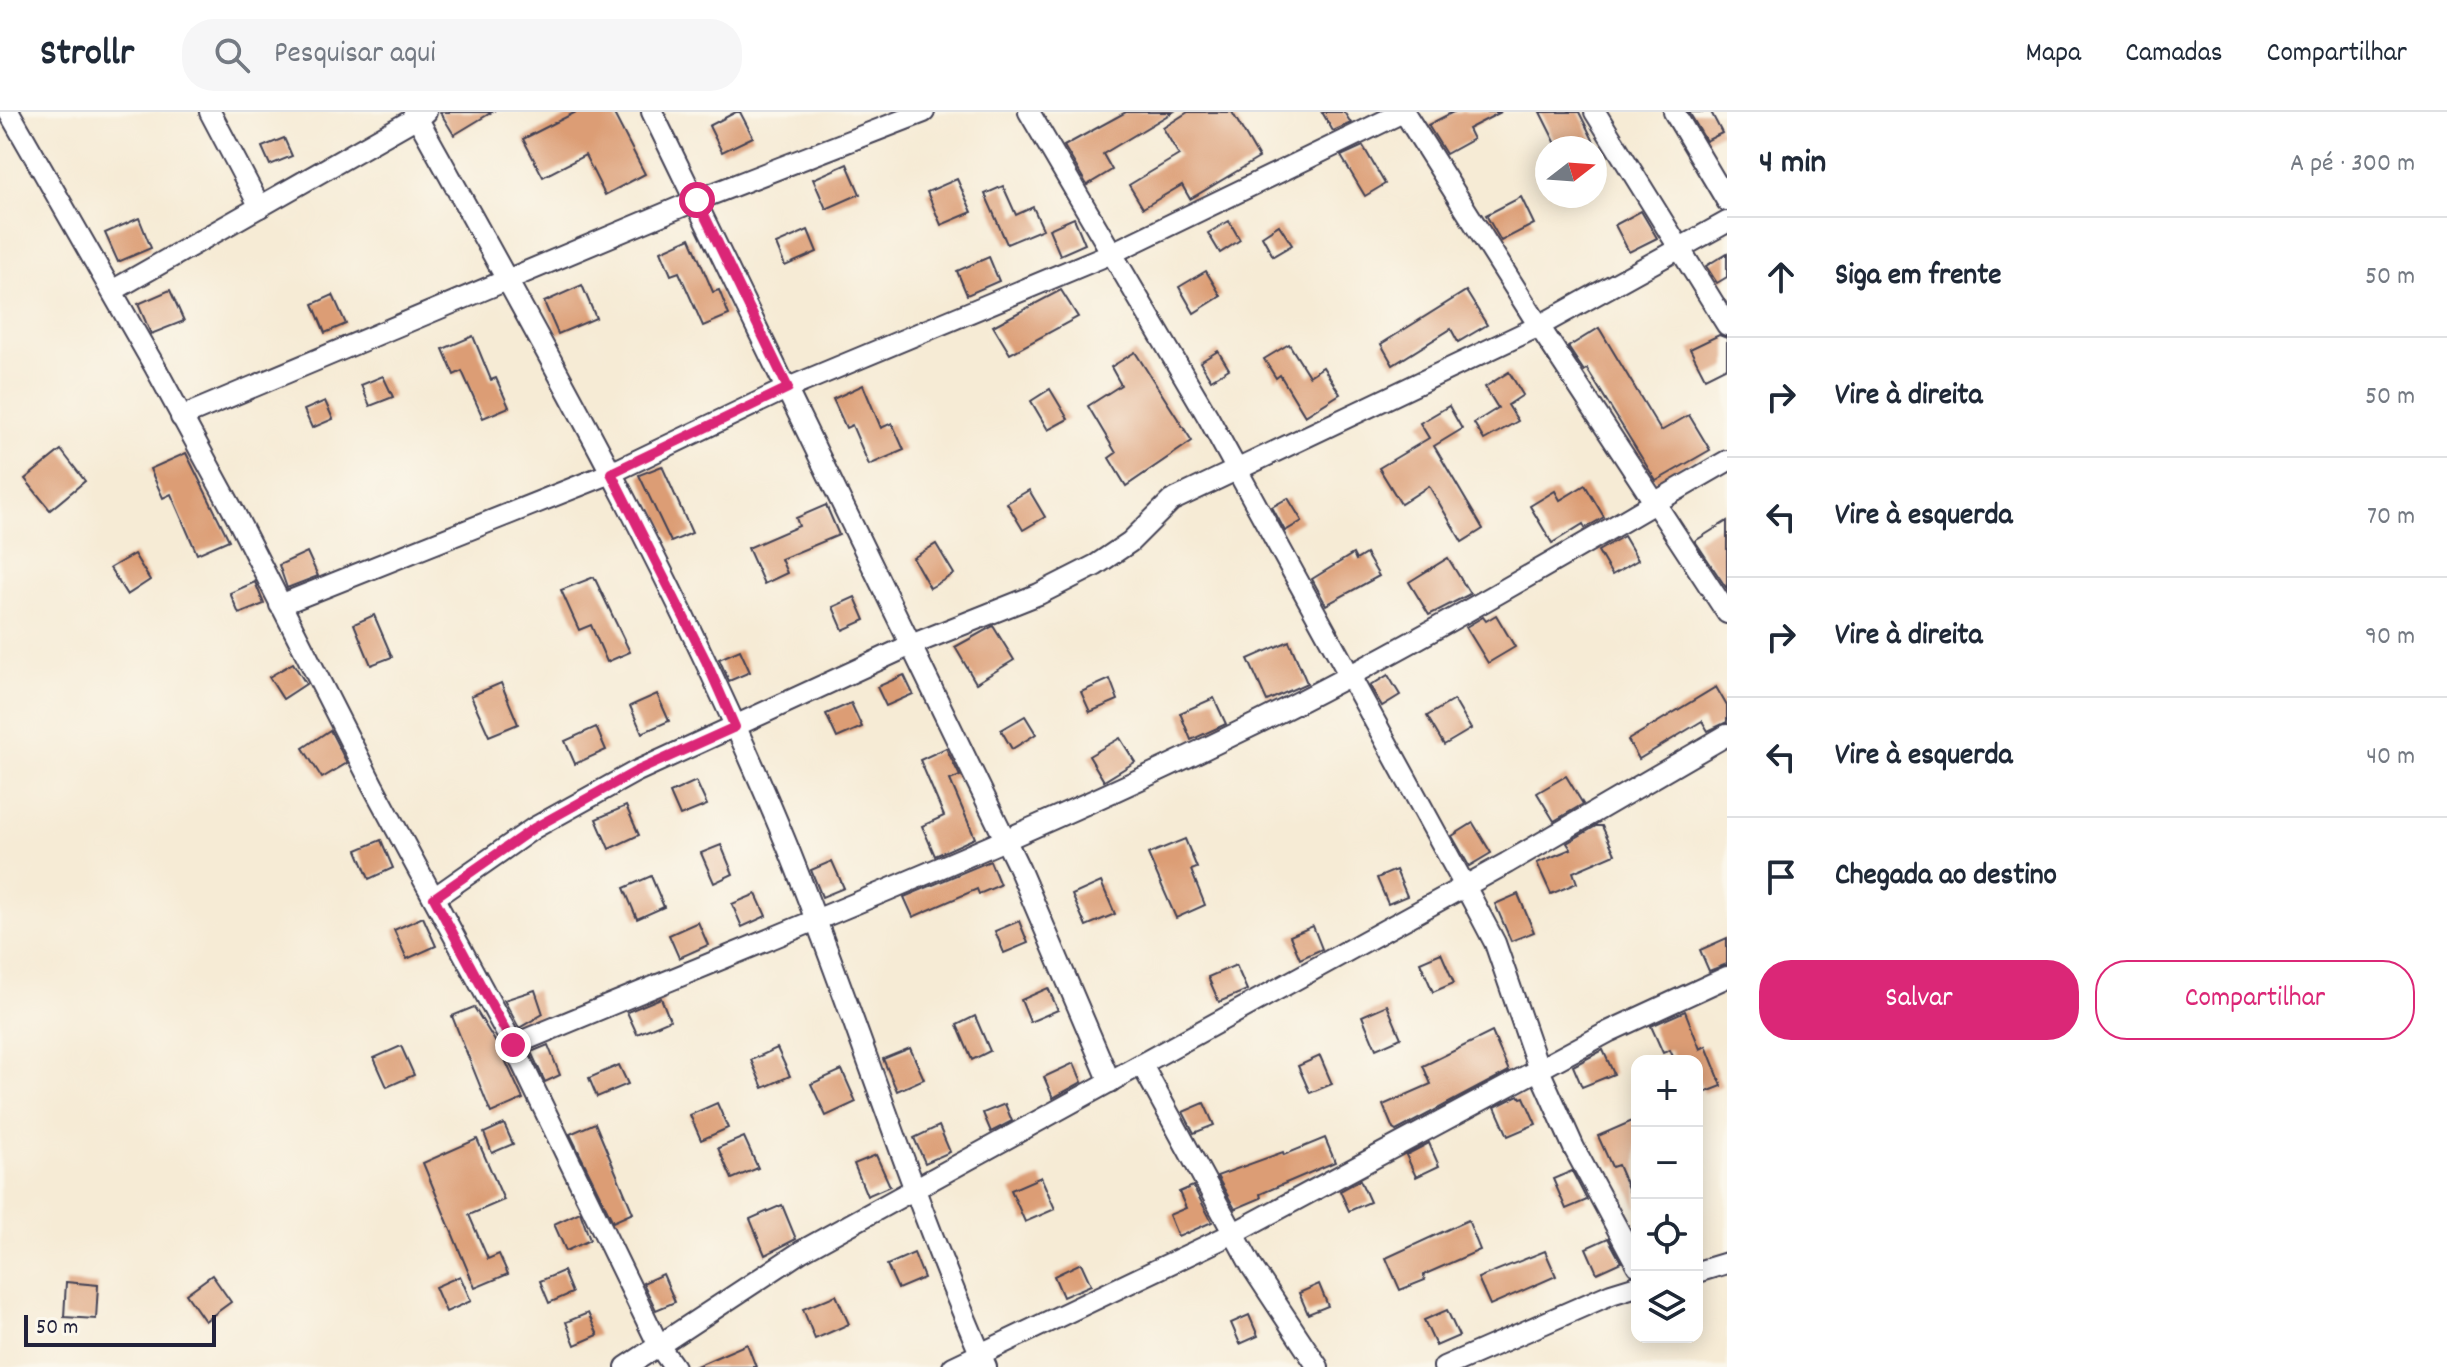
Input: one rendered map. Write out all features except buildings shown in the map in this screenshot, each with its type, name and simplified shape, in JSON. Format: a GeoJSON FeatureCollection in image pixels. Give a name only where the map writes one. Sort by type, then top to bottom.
{"type":"FeatureCollection","features":[{"type":"Feature","properties":{"kind":"street"},"geometry":{"type":"LineString","coordinates":[[9,112],[181,417],[513,1045],[659,1346],[674,1367]]}},
{"type":"Feature","properties":{"kind":"street"},"geometry":{"type":"LineString","coordinates":[[210,112],[260,207]]}},
{"type":"Feature","properties":{"kind":"street"},"geometry":{"type":"LineString","coordinates":[[652,112],[1005,839],[1110,1082]]}},
{"type":"Feature","properties":{"kind":"street"},"geometry":{"type":"LineString","coordinates":[[181,417],[697,200],[924,112]]}},
{"type":"Feature","properties":{"kind":"street"},"geometry":{"type":"LineString","coordinates":[[1029,112],[1238,469],[1465,886],[1495,943],[1539,1070],[1574,1148],[1631,1254]]}},
{"type":"Feature","properties":{"kind":"street"},"geometry":{"type":"LineString","coordinates":[[280,605],[611,473],[788,388],[1112,253],[1404,112],[1539,326],[1727,613]]}},
{"type":"Feature","properties":{"kind":"street"},"geometry":{"type":"LineString","coordinates":[[1595,112],[1677,250],[1727,325]]}},
{"type":"Feature","properties":{"kind":"street"},"geometry":{"type":"LineString","coordinates":[[1674,112],[1727,201]]}},
{"type":"Feature","properties":{"kind":"street"},"geometry":{"type":"LineString","coordinates":[[112,291],[419,114],[611,473],[706,661],[815,920],[984,1360]]}},
{"type":"Feature","properties":{"kind":"street"},"geometry":{"type":"LineString","coordinates":[[434,898],[534,828],[635,772],[911,645],[1039,594],[1096,565],[1130,542],[1171,501],[1539,326],[1727,222]]}},
{"type":"Feature","properties":{"kind":"street"},"geometry":{"type":"LineString","coordinates":[[513,1045],[1005,839],[1234,735],[1351,675],[1727,461]]}},
{"type":"Feature","properties":{"kind":"street"},"geometry":{"type":"LineString","coordinates":[[626,1367],[802,1251],[1465,886],[1727,735]]}},
{"type":"Feature","properties":{"kind":"street"},"geometry":{"type":"LineString","coordinates":[[953,1367],[984,1360],[1234,1233],[1610,1031],[1727,977]]}},
{"type":"Feature","properties":{"kind":"street"},"geometry":{"type":"LineString","coordinates":[[1142,1065],[1252,1267],[1318,1367]]}},
{"type":"Feature","properties":{"kind":"street"},"geometry":{"type":"LineString","coordinates":[[1700,1271],[1727,1263]]}},
{"type":"Feature","properties":{"kind":"street"},"geometry":{"type":"LineString","coordinates":[[1444,1367],[1631,1288]]}},
{"type":"Feature","properties":{"kind":"route"},"geometry":{"type":"LineString","coordinates":[[513,1045],[434,898],[534,828],[635,772],[735,727],[706,661],[611,473],[788,388],[697,200]]}}]}
